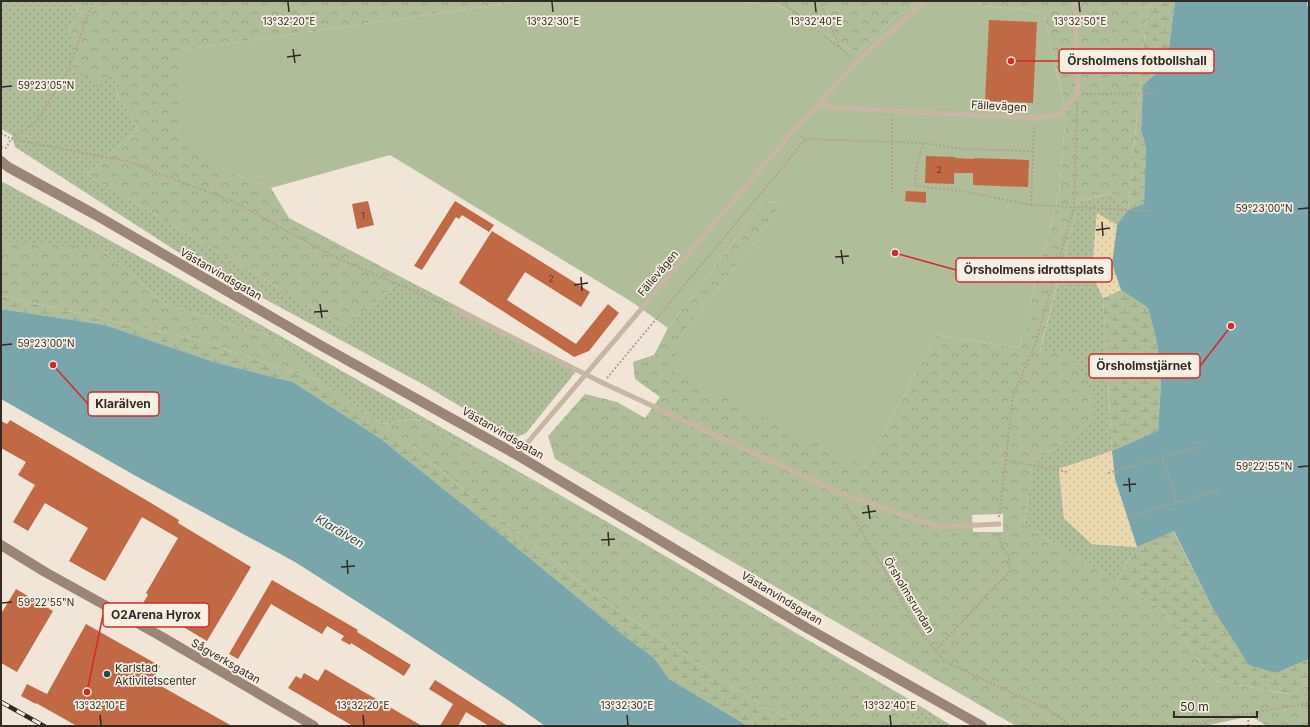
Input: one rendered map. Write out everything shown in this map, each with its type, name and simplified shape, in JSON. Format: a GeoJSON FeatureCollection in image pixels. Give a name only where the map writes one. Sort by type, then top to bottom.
{"type":"FeatureCollection","features":[{"type":"Feature","properties":{"kind":"street","name":"Västanvindsgatan"},"geometry":{"type":"LineString","coordinates":[[3,165],[94,214],[320,345],[517,455],[807,628],[982,726]]}},
{"type":"Feature","properties":{"kind":"street","name":"Sågverksgatan"},"geometry":{"type":"LineString","coordinates":[[1,545],[45,572],[157,634],[314,726]]}},
{"type":"Feature","properties":{"kind":"lane","name":"Fällevägen"},"geometry":{"type":"LineString","coordinates":[[517,455],[792,132],[857,62],[926,1]]}},
{"type":"Feature","properties":{"kind":"lane"},"geometry":{"type":"LineString","coordinates":[[1075,1],[1078,94]]}},
{"type":"Feature","properties":{"kind":"lane","name":"Fällevägen"},"geometry":{"type":"LineString","coordinates":[[817,106],[1035,118],[1059,115],[1078,94]]}},
{"type":"Feature","properties":{"kind":"lane"},"geometry":{"type":"LineString","coordinates":[[455,309],[603,384],[840,493],[938,527],[999,524]]}},
{"type":"Feature","properties":{"kind":"path"},"geometry":{"type":"LineString","coordinates":[[1,147],[6,148],[11,139],[37,121],[68,71],[93,1]]}},
{"type":"Feature","properties":{"kind":"path"},"geometry":{"type":"LineString","coordinates":[[780,1],[857,62]]}},
{"type":"Feature","properties":{"kind":"path"},"geometry":{"type":"LineString","coordinates":[[819,1],[841,49]]}},
{"type":"Feature","properties":{"kind":"path"},"geometry":{"type":"LineString","coordinates":[[935,651],[991,590],[1008,574],[1010,568],[1009,557],[1001,546],[999,524],[1013,396],[1036,342],[1074,207],[1078,94],[1156,93]]}},
{"type":"Feature","properties":{"kind":"path"},"geometry":{"type":"LineString","coordinates":[[891,111],[892,194]]}},
{"type":"Feature","properties":{"kind":"path"},"geometry":{"type":"LineString","coordinates":[[1031,205],[1035,118]]}},
{"type":"Feature","properties":{"kind":"path"},"geometry":{"type":"LineString","coordinates":[[792,132],[806,139],[923,143],[964,149],[1033,151]]}},
{"type":"Feature","properties":{"kind":"path"},"geometry":{"type":"LineString","coordinates":[[1,133],[11,139],[126,161],[232,201],[335,257],[455,309]]}},
{"type":"Feature","properties":{"kind":"path"},"geometry":{"type":"LineString","coordinates":[[603,384],[806,139]]}},
{"type":"Feature","properties":{"kind":"path"},"geometry":{"type":"LineString","coordinates":[[923,143],[917,164],[915,186],[962,191],[1031,205],[1151,211]]}},
{"type":"Feature","properties":{"kind":"path"},"geometry":{"type":"LineString","coordinates":[[1108,473],[1162,459],[1203,446]]}},
{"type":"Feature","properties":{"kind":"path"},"geometry":{"type":"LineString","coordinates":[[1162,459],[1177,502]]}},
{"type":"Feature","properties":{"kind":"path"},"geometry":{"type":"LineString","coordinates":[[1006,460],[1067,472]]}},
{"type":"Feature","properties":{"kind":"path"},"geometry":{"type":"LineString","coordinates":[[1132,516],[1218,490]]}},
{"type":"Feature","properties":{"kind":"path","name":"Örsholmsrundan"},"geometry":{"type":"LineString","coordinates":[[840,493],[915,625],[944,661],[1049,710],[1072,726]]}},
{"type":"Feature","properties":{"kind":"path"},"geometry":{"type":"LineString","coordinates":[[1179,726],[1309,703]]}},
{"type":"Feature","properties":{"kind":"path"},"geometry":{"type":"LineString","coordinates":[[1248,726],[1249,714]]}},
{"type":"Feature","properties":{"kind":"green space"},"geometry":{"type":"Polygon","coordinates":[[[1,1],[73,1],[79,13],[69,30],[114,74],[118,99],[129,112],[138,130],[86,174],[345,327],[403,278],[578,369],[526,433],[514,438],[426,386],[181,254],[15,147],[12,135],[1,129],[1,1]]]}},
{"type":"Feature","properties":{"kind":"green space"},"geometry":{"type":"Polygon","coordinates":[[[73,1],[524,1],[182,50],[224,170],[271,188],[289,218],[403,278],[345,327],[86,174],[138,130],[129,112],[118,99],[114,74],[98,86],[75,68],[69,30],[79,13],[73,1]]]}},
{"type":"Feature","properties":{"kind":"green space"},"geometry":{"type":"Polygon","coordinates":[[[524,1],[735,1],[780,6],[857,54],[895,17],[920,1],[977,1],[983,6],[1043,12],[1066,112],[1059,193],[1028,313],[1026,336],[1022,336],[1019,348],[936,335],[865,467],[672,371],[679,339],[784,203],[764,202],[668,328],[632,302],[390,155],[271,188],[224,170],[183,137],[182,50],[524,1]]]}},
{"type":"Feature","properties":{"kind":"green space"},"geometry":{"type":"Polygon","coordinates":[[[735,1],[920,1],[895,17],[857,54],[780,6],[735,1]]]}},
{"type":"Feature","properties":{"kind":"green space"},"geometry":{"type":"Polygon","coordinates":[[[977,1],[1148,1],[1128,210],[1112,193],[1079,201],[1040,350],[1068,354],[1089,381],[1093,420],[1062,445],[1033,460],[1024,524],[1160,608],[1215,681],[1289,694],[1309,685],[1309,726],[1267,726],[1251,716],[1205,726],[1016,726],[555,459],[548,436],[585,394],[617,402],[645,418],[660,397],[635,379],[633,362],[654,355],[668,328],[764,202],[784,203],[679,339],[865,467],[936,335],[1019,348],[1059,193],[1066,111],[1043,12],[983,6],[977,1]],[[1003,514],[972,515],[973,532],[1003,532],[1003,514]]]}},
{"type":"Feature","properties":{"kind":"green space"},"geometry":{"type":"Polygon","coordinates":[[[1148,1],[1175,1],[1167,63],[1143,85],[1141,131],[1146,146],[1144,205],[1128,210],[1148,1]]]}},
{"type":"Feature","properties":{"kind":"green space"},"geometry":{"type":"Polygon","coordinates":[[[1,181],[173,275],[604,520],[414,419],[383,424],[317,380],[273,337],[167,305],[101,248],[1,253],[1,181]]]}},
{"type":"Feature","properties":{"kind":"green space"},"geometry":{"type":"Polygon","coordinates":[[[1113,193],[1128,210],[1117,225],[1097,214],[1092,273],[1103,298],[1112,451],[1059,469],[1064,518],[1092,544],[1137,547],[1116,581],[1024,524],[1033,460],[1062,445],[1040,351],[1079,201],[1113,193]]]}},
{"type":"Feature","properties":{"kind":"green space"},"geometry":{"type":"Polygon","coordinates":[[[8,242],[101,248],[167,305],[273,337],[317,380],[198,340],[1,296],[1,253],[8,242]]]}},
{"type":"Feature","properties":{"kind":"green space"},"geometry":{"type":"Polygon","coordinates":[[[1121,290],[1148,308],[1157,343],[1161,384],[1158,432],[1112,451],[1103,298],[1121,290]]]}},
{"type":"Feature","properties":{"kind":"green space"},"geometry":{"type":"Polygon","coordinates":[[[1,296],[198,340],[317,380],[383,424],[595,594],[742,693],[800,726],[748,726],[669,679],[654,658],[622,634],[381,439],[293,382],[214,362],[105,325],[1,309],[1,296]]]}},
{"type":"Feature","properties":{"kind":"green space"},"geometry":{"type":"Polygon","coordinates":[[[414,419],[604,520],[917,704],[911,726],[800,726],[742,693],[595,594],[383,424],[414,419]]]}},
{"type":"Feature","properties":{"kind":"green space"},"geometry":{"type":"Polygon","coordinates":[[[1173,530],[1212,607],[1276,673],[1309,659],[1309,685],[1290,694],[1215,681],[1160,608],[1116,581],[1137,547],[1173,530]]]}},
{"type":"Feature","properties":{"kind":"green space"},"geometry":{"type":"Polygon","coordinates":[[[917,704],[952,726],[911,726],[917,704]]]}},
{"type":"Feature","properties":{"kind":"sand"},"geometry":{"type":"Polygon","coordinates":[[[1097,213],[1117,225],[1112,264],[1121,290],[1103,298],[1092,273],[1097,213]]]}},
{"type":"Feature","properties":{"kind":"sand"},"geometry":{"type":"Polygon","coordinates":[[[1112,451],[1115,479],[1137,547],[1092,544],[1064,518],[1059,469],[1112,451]]]}},
{"type":"Feature","properties":{"kind":"water"},"geometry":{"type":"Polygon","coordinates":[[[1175,1],[1307,1],[1309,16],[1309,659],[1276,673],[1249,665],[1212,607],[1174,531],[1137,547],[1115,479],[1112,451],[1158,431],[1161,384],[1157,343],[1148,308],[1121,290],[1112,264],[1117,225],[1128,210],[1144,204],[1146,146],[1141,131],[1143,85],[1167,63],[1175,1]]]}},
{"type":"Feature","properties":{"kind":"water"},"geometry":{"type":"Polygon","coordinates":[[[1,309],[105,325],[214,362],[293,382],[381,439],[622,634],[654,658],[669,679],[748,726],[545,726],[511,702],[295,562],[134,475],[1,399],[1,309]]]}},
{"type":"Feature","properties":{"kind":"building"},"geometry":{"type":"Polygon","coordinates":[[[989,20],[1037,22],[1033,103],[985,101],[989,20]]]}},
{"type":"Feature","properties":{"kind":"building"},"geometry":{"type":"Polygon","coordinates":[[[926,156],[1029,160],[1028,187],[973,185],[973,173],[954,173],[954,184],[925,183],[926,156]]]}},
{"type":"Feature","properties":{"kind":"building"},"geometry":{"type":"Polygon","coordinates":[[[906,191],[926,192],[926,203],[905,201],[906,191]]]}},
{"type":"Feature","properties":{"kind":"building"},"geometry":{"type":"Polygon","coordinates":[[[368,201],[374,225],[357,229],[352,204],[368,201]]]}},
{"type":"Feature","properties":{"kind":"building"},"geometry":{"type":"Polygon","coordinates":[[[455,201],[494,225],[489,232],[462,215],[459,219],[456,217],[422,270],[414,266],[455,201]]]}},
{"type":"Feature","properties":{"kind":"building"},"geometry":{"type":"Polygon","coordinates":[[[492,231],[590,292],[581,307],[525,272],[507,300],[576,344],[608,304],[619,313],[589,351],[574,357],[459,283],[492,231]]]}},
{"type":"Feature","properties":{"kind":"building"},"geometry":{"type":"Polygon","coordinates":[[[10,420],[179,520],[178,523],[251,567],[207,641],[143,603],[148,595],[146,593],[178,538],[142,517],[105,581],[69,561],[88,528],[45,503],[28,531],[13,522],[35,485],[18,475],[26,462],[1,448],[1,421],[7,424],[10,420]]]}},
{"type":"Feature","properties":{"kind":"building"},"geometry":{"type":"Polygon","coordinates":[[[272,580],[358,630],[357,632],[411,665],[404,676],[351,643],[350,645],[341,640],[344,636],[327,626],[322,634],[271,604],[238,659],[229,654],[272,580]]]}},
{"type":"Feature","properties":{"kind":"building"},"geometry":{"type":"Polygon","coordinates":[[[16,589],[53,611],[17,672],[1,663],[1,614],[16,589]]]}},
{"type":"Feature","properties":{"kind":"building","name":"Karlstad Aktivitetscenter"},"geometry":{"type":"Polygon","coordinates":[[[86,624],[160,666],[152,681],[232,726],[77,726],[21,696],[27,684],[47,694],[86,624]]]}},
{"type":"Feature","properties":{"kind":"building"},"geometry":{"type":"Polygon","coordinates":[[[325,669],[422,726],[353,726],[288,688],[296,676],[301,679],[304,673],[318,681],[325,669]]]}},
{"type":"Feature","properties":{"kind":"building"},"geometry":{"type":"Polygon","coordinates":[[[435,680],[508,726],[489,726],[466,712],[458,726],[440,726],[453,704],[429,689],[435,680]]]}},
{"type":"Feature","properties":{"kind":"railway"},"geometry":{"type":"LineString","coordinates":[[1,702],[44,726]]}},
{"type":"Feature","properties":{"kind":"place","name":"Örsholmens fotbollshall"},"geometry":{"type":"Point","coordinates":[1011,61]}},
{"type":"Feature","properties":{"kind":"place","name":"Örsholmens idrottsplats"},"geometry":{"type":"Point","coordinates":[895,253]}},
{"type":"Feature","properties":{"kind":"place","name":"Örsholmstjärnet"},"geometry":{"type":"Point","coordinates":[1231,326]}},
{"type":"Feature","properties":{"kind":"place","name":"Klarälven"},"geometry":{"type":"Point","coordinates":[53,365]}},
{"type":"Feature","properties":{"kind":"place","name":"Karlstad Aktivitetscenter"},"geometry":{"type":"Point","coordinates":[107,674]}},
{"type":"Feature","properties":{"kind":"place","name":"O2Arena Hyrox"},"geometry":{"type":"Point","coordinates":[87,692]}}]}
